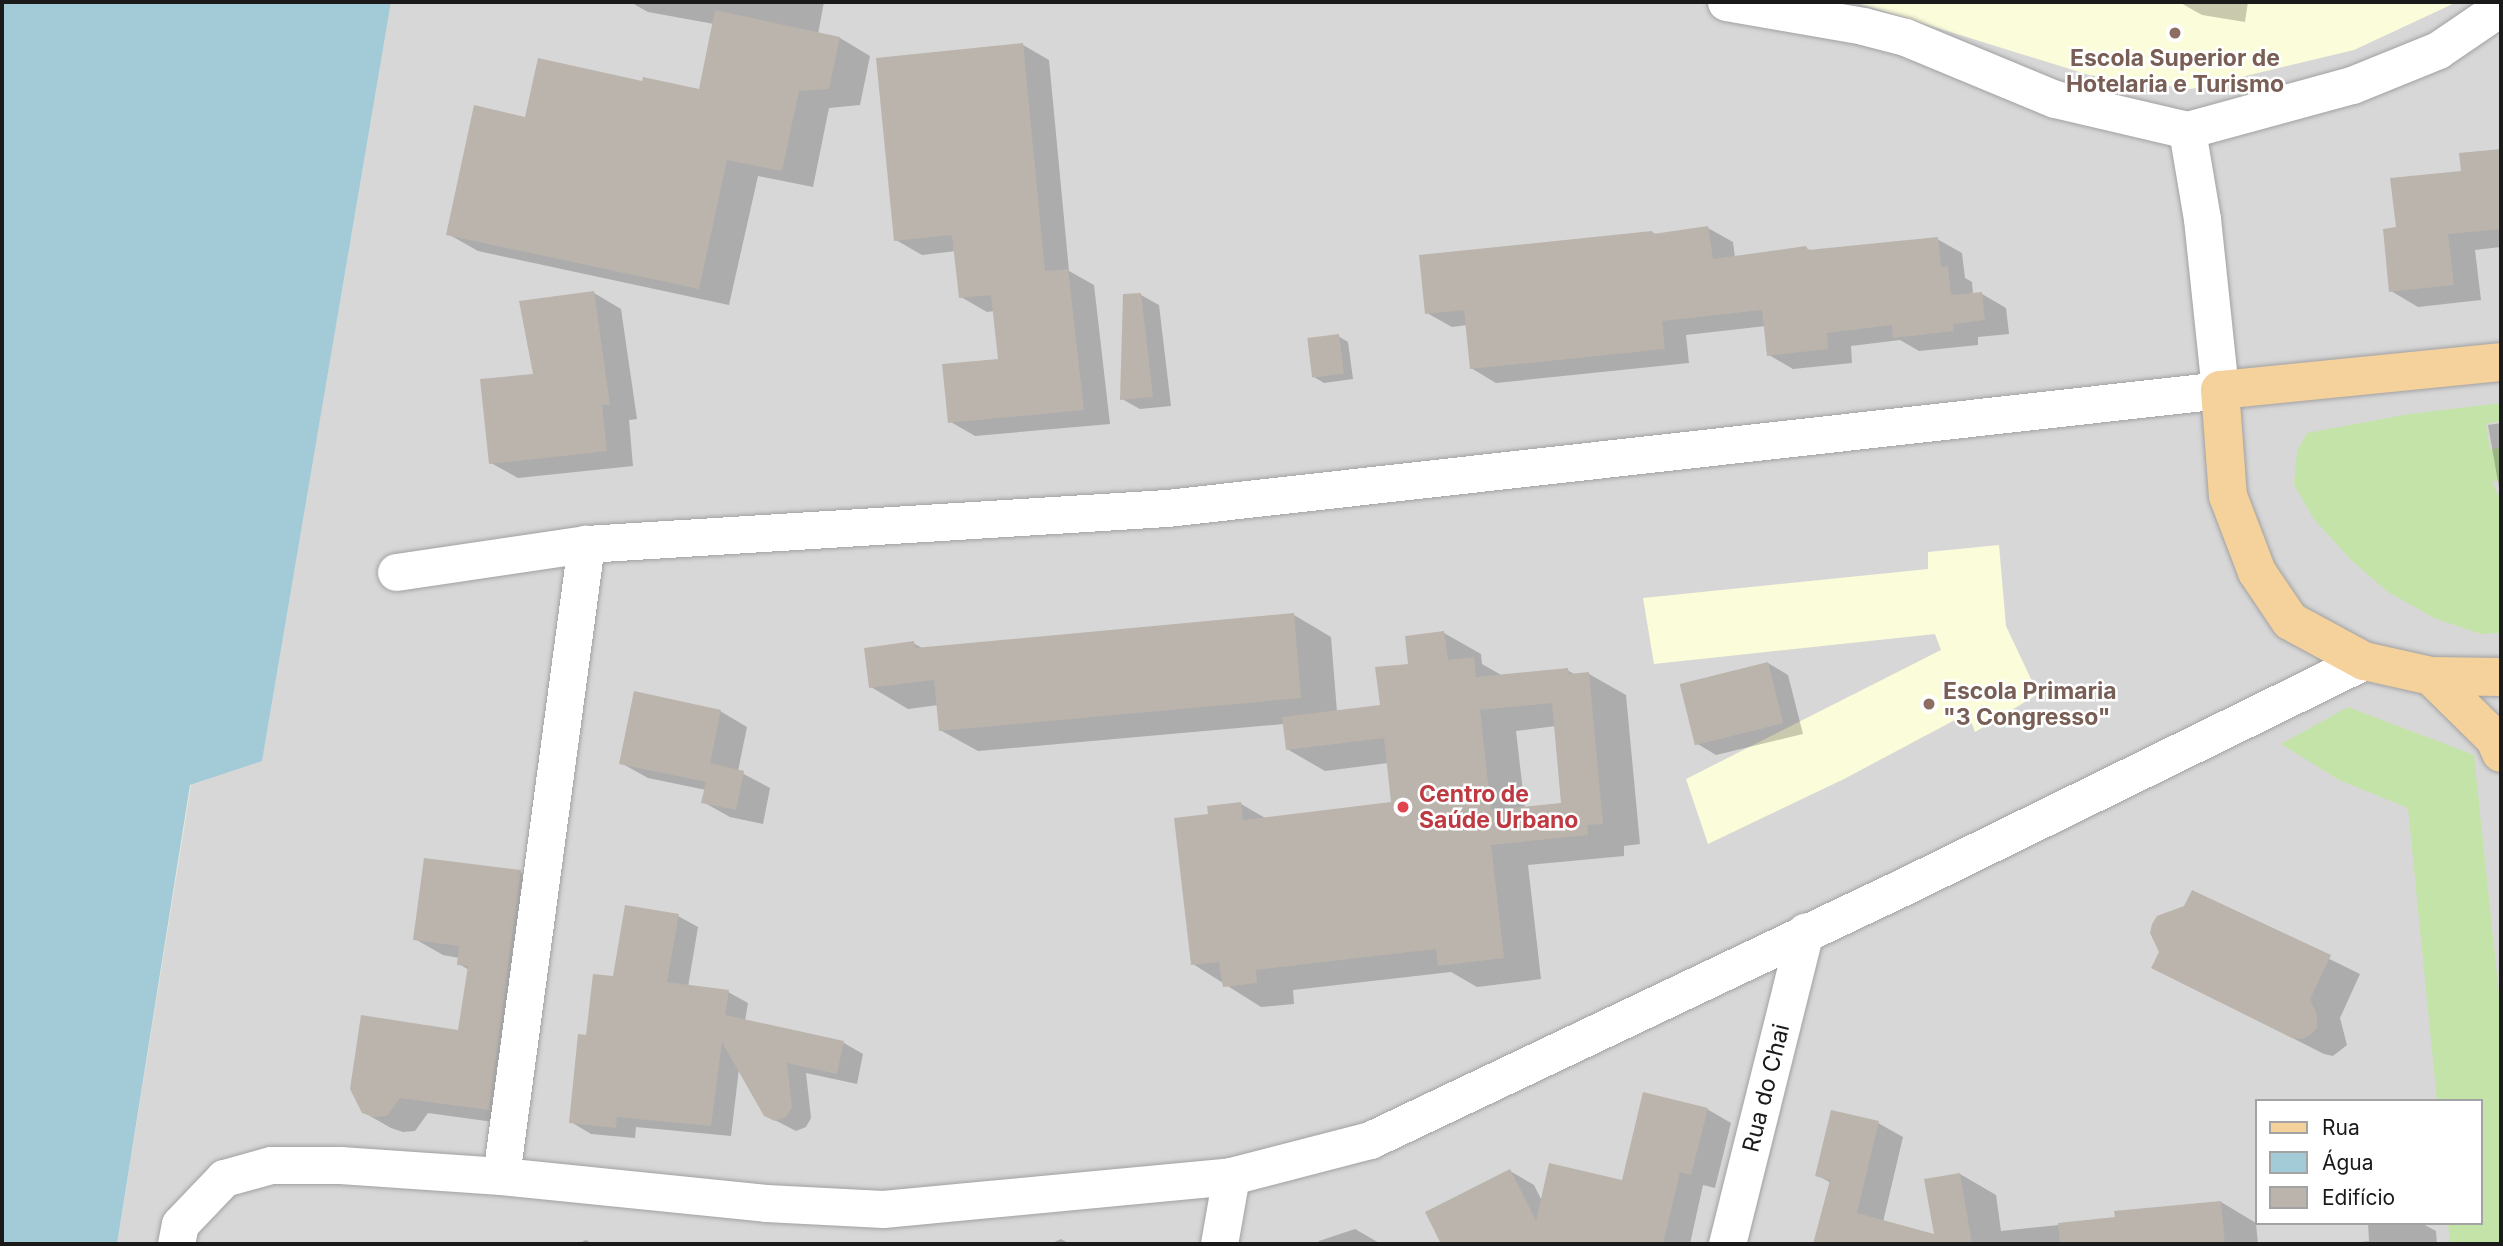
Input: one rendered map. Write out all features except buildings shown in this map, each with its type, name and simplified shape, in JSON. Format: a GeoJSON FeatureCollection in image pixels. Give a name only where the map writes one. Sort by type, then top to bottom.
{"type":"FeatureCollection","features":[{"type":"Feature","properties":{"kind":"main road"},"geometry":{"type":"LineString","coordinates":[[2501,362],[2220,390],[2228,496],[2257,572],[2290,621],[2364,661],[2431,676],[2501,677]]}},
{"type":"Feature","properties":{"kind":"main road"},"geometry":{"type":"LineString","coordinates":[[2431,676],[2495,739],[2501,753]]}},
{"type":"Feature","properties":{"kind":"street"},"geometry":{"type":"LineString","coordinates":[[1726,2],[1863,26],[1905,37],[2055,99],[2187,130],[2352,85],[2438,50],[2501,8]]}},
{"type":"Feature","properties":{"kind":"street"},"geometry":{"type":"LineString","coordinates":[[396,572],[586,544],[1167,508],[2220,390],[2202,219],[2187,130]]}},
{"type":"Feature","properties":{"kind":"street"},"geometry":{"type":"LineString","coordinates":[[501,1176],[586,544]]}},
{"type":"Feature","properties":{"kind":"street"},"geometry":{"type":"LineString","coordinates":[[176,1244],[180,1224],[224,1178],[271,1165],[340,1165],[501,1176],[766,1203],[883,1209],[1231,1176],[1370,1140],[2364,661]]}},
{"type":"Feature","properties":{"kind":"street","name":"Rua do Chai"},"geometry":{"type":"LineString","coordinates":[[1727,1244],[1805,932]]}},
{"type":"Feature","properties":{"kind":"street"},"geometry":{"type":"LineString","coordinates":[[1219,1244],[1231,1176]]}},
{"type":"Feature","properties":{"kind":"shaded area"},"geometry":{"type":"Polygon","coordinates":[[[391,2],[2501,2],[2501,1244],[117,1244],[191,785],[262,760],[391,2]]]}},
{"type":"Feature","properties":{"kind":"shaded area","name":"Escola Superior de Hotelaria e Turismo"},"geometry":{"type":"Polygon","coordinates":[[[1854,2],[2457,2],[2354,50],[2191,89],[2089,75],[1854,2]]]}},
{"type":"Feature","properties":{"kind":"shaded area","name":"Escola Primaria \"3 Congresso\""},"geometry":{"type":"Polygon","coordinates":[[[1999,545],[2006,626],[2038,694],[1975,732],[1968,713],[1844,779],[1708,844],[1686,779],[1941,650],[1935,634],[1654,664],[1643,598],[1928,569],[1928,552],[1999,545]]]}},
{"type":"Feature","properties":{"kind":"green space"},"geometry":{"type":"Polygon","coordinates":[[[2501,403],[2501,421],[2486,424],[2490,449],[2501,448],[2501,481],[2492,481],[2501,502],[2501,633],[2481,634],[2436,619],[2388,592],[2351,560],[2313,518],[2294,484],[2297,451],[2307,433],[2409,414],[2501,403]]]}},
{"type":"Feature","properties":{"kind":"green space"},"geometry":{"type":"Polygon","coordinates":[[[2348,707],[2474,755],[2501,1014],[2501,1244],[2450,1244],[2448,1225],[2482,1225],[2482,1099],[2437,1099],[2408,808],[2339,780],[2281,744],[2348,707]]]}},
{"type":"Feature","properties":{"kind":"water"},"geometry":{"type":"Polygon","coordinates":[[[2,2],[391,2],[262,761],[190,785],[117,1244],[2,1244],[2,2]]]}},
{"type":"Feature","properties":{"kind":"place","name":"Escola Superior de Hotelaria e Turismo"},"geometry":{"type":"Point","coordinates":[2175,33]}},
{"type":"Feature","properties":{"kind":"place","name":"Escola Primaria \"3 Congresso\""},"geometry":{"type":"Point","coordinates":[1929,704]}},
{"type":"Feature","properties":{"kind":"place","name":"Centro de Saúde Urbano"},"geometry":{"type":"Point","coordinates":[1403,807]}}]}
